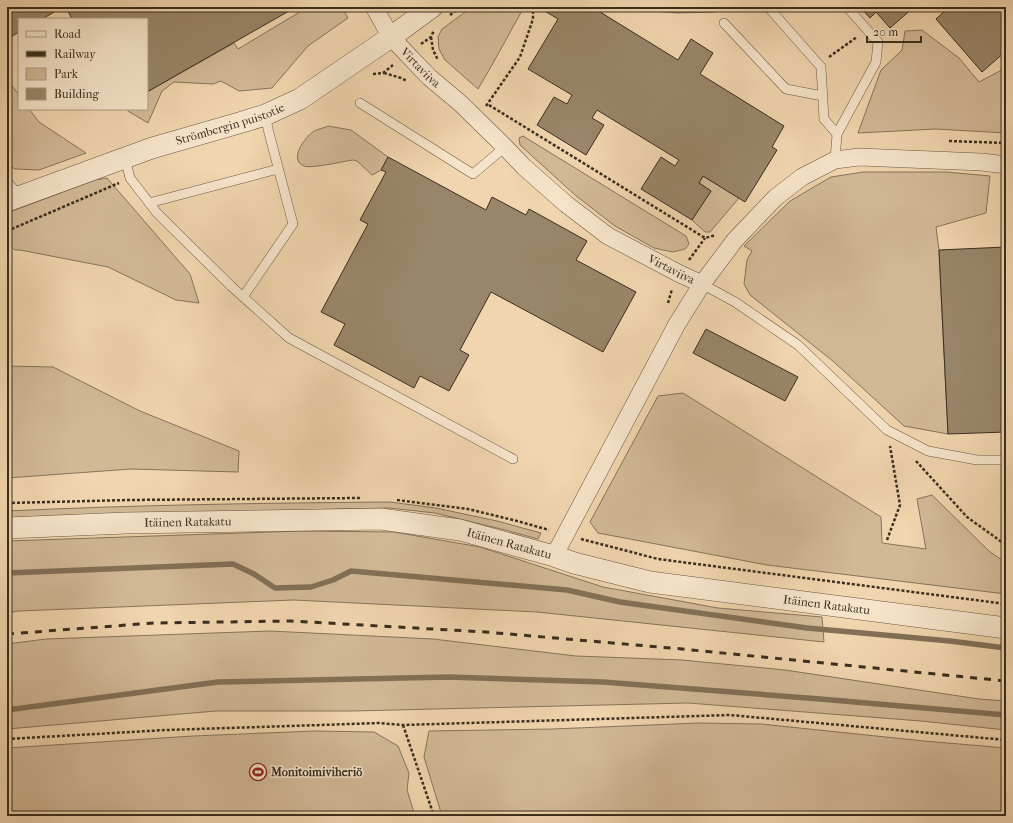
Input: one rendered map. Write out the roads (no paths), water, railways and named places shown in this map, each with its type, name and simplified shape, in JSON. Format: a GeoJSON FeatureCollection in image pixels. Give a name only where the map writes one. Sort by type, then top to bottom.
{"type":"FeatureCollection","features":[{"type":"Feature","properties":{"kind":"street","name":"Virtaviiva"},"geometry":{"type":"LineString","coordinates":[[374,7],[391,37],[429,77],[460,103],[524,167],[566,204],[608,236],[702,284],[735,240],[775,198],[802,177],[835,160],[859,157],[982,162],[1006,165]]}},
{"type":"Feature","properties":{"kind":"street","name":"Strömbergin puistotie"},"geometry":{"type":"LineString","coordinates":[[12,193],[125,158],[152,148],[265,115],[300,99],[432,7]]}},
{"type":"Feature","properties":{"kind":"street"},"geometry":{"type":"LineString","coordinates":[[554,556],[677,324],[702,284]]}},
{"type":"Feature","properties":{"kind":"street","name":"Itäinen Ratakatu"},"geometry":{"type":"LineString","coordinates":[[7,528],[126,523],[381,519],[460,530],[574,563],[650,582],[1006,628]]}},
{"type":"Feature","properties":{"kind":"lane"},"geometry":{"type":"LineString","coordinates":[[768,7],[821,67],[824,119],[837,134]]}},
{"type":"Feature","properties":{"kind":"lane"},"geometry":{"type":"LineString","coordinates":[[835,160],[837,134],[876,62],[878,42],[847,7]]}},
{"type":"Feature","properties":{"kind":"lane"},"geometry":{"type":"LineString","coordinates":[[724,23],[786,89],[823,96]]}},
{"type":"Feature","properties":{"kind":"lane"},"geometry":{"type":"LineString","coordinates":[[360,103],[472,174],[505,147]]}},
{"type":"Feature","properties":{"kind":"lane"},"geometry":{"type":"LineString","coordinates":[[243,297],[293,224],[265,115]]}},
{"type":"Feature","properties":{"kind":"lane"},"geometry":{"type":"LineString","coordinates":[[125,158],[130,178],[163,219],[243,297],[290,338],[513,459]]}},
{"type":"Feature","properties":{"kind":"lane"},"geometry":{"type":"LineString","coordinates":[[149,203],[278,169]]}},
{"type":"Feature","properties":{"kind":"lane"},"geometry":{"type":"LineString","coordinates":[[702,284],[735,302],[798,345],[887,430],[928,451],[977,460],[1006,460]]}},
{"type":"Feature","properties":{"kind":"waterway"},"geometry":{"type":"LineString","coordinates":[[7,573],[233,564],[254,574],[275,588],[311,587],[333,580],[351,571],[567,590],[620,602],[807,628],[950,641],[1006,648]]}},
{"type":"Feature","properties":{"kind":"waterway"},"geometry":{"type":"LineString","coordinates":[[7,710],[218,682],[449,677],[603,682],[1006,715]]}},
{"type":"Feature","properties":{"kind":"railway"},"geometry":{"type":"LineString","coordinates":[[7,634],[154,623],[291,621],[486,632],[682,649],[1006,681]]}},
{"type":"Feature","properties":{"kind":"place","name":"Monitoimiviheriö"},"geometry":{"type":"Point","coordinates":[258,772]}}]}
